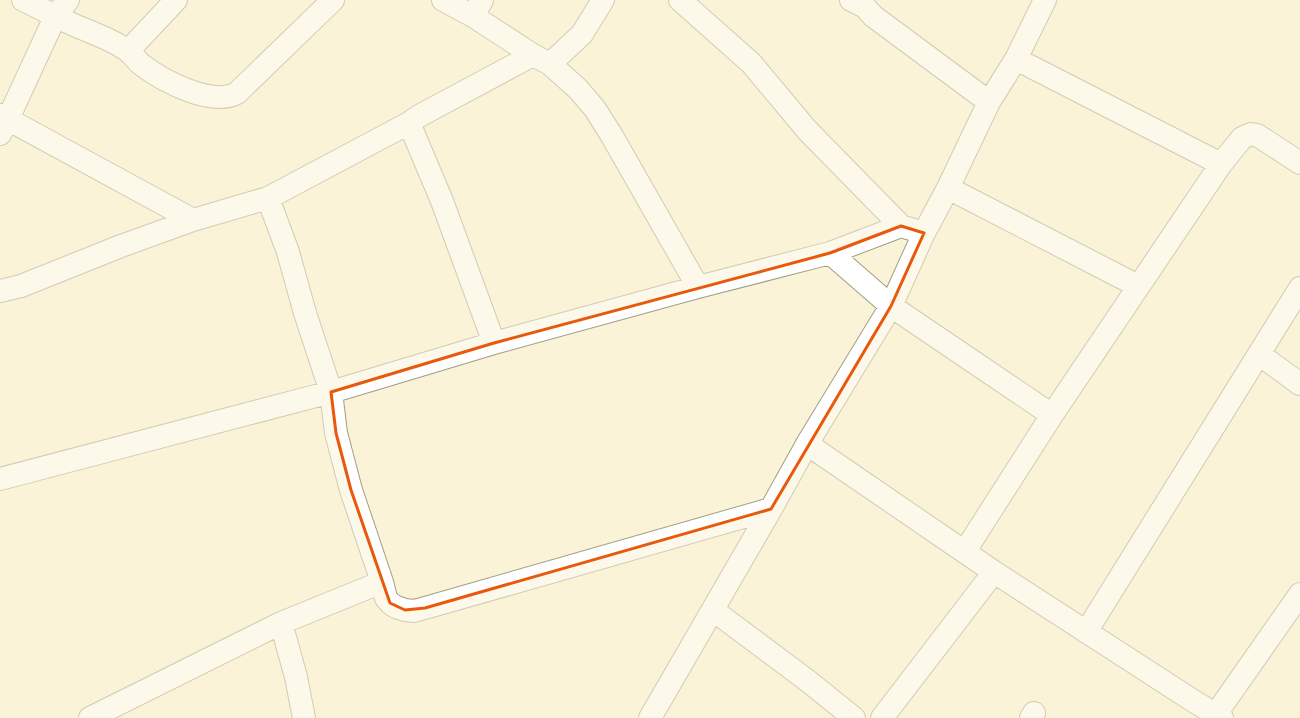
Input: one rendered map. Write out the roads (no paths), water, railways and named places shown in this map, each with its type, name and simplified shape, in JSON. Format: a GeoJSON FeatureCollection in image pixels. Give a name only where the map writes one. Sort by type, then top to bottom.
{"type":"FeatureCollection","features":[{"type":"Feature","properties":{"kind":"street"},"geometry":{"type":"LineString","coordinates":[[23,0],[62,8],[110,41],[128,51],[142,65],[193,93],[206,96],[231,97],[237,93],[333,0]]}},
{"type":"Feature","properties":{"kind":"street"},"geometry":{"type":"LineString","coordinates":[[128,51],[176,0]]}},
{"type":"Feature","properties":{"kind":"street"},"geometry":{"type":"LineString","coordinates":[[443,0],[478,8],[578,90],[595,109],[698,287]]}},
{"type":"Feature","properties":{"kind":"street"},"geometry":{"type":"LineString","coordinates":[[0,291],[21,286],[121,246],[193,220],[268,198],[433,109],[542,59],[582,34],[603,0]]}},
{"type":"Feature","properties":{"kind":"street"},"geometry":{"type":"LineString","coordinates":[[680,0],[751,64],[807,130],[901,226],[924,233]]}},
{"type":"Feature","properties":{"kind":"street"},"geometry":{"type":"LineString","coordinates":[[851,0],[865,7],[874,16],[989,102]]}},
{"type":"Feature","properties":{"kind":"street"},"geometry":{"type":"LineString","coordinates":[[650,718],[772,509],[807,444],[891,306],[924,233],[948,188],[989,102],[1016,59],[1045,0]]}},
{"type":"Feature","properties":{"kind":"street"},"geometry":{"type":"LineString","coordinates":[[62,8],[3,123],[193,220]]}},
{"type":"Feature","properties":{"kind":"street"},"geometry":{"type":"LineString","coordinates":[[1016,59],[1221,164]]}},
{"type":"Feature","properties":{"kind":"street"},"geometry":{"type":"LineString","coordinates":[[409,123],[442,201],[494,344]]}},
{"type":"Feature","properties":{"kind":"street"},"geometry":{"type":"LineString","coordinates":[[965,551],[1052,415],[1138,286],[1221,164],[1242,138],[1251,134],[1257,135],[1300,164]]}},
{"type":"Feature","properties":{"kind":"street"},"geometry":{"type":"LineString","coordinates":[[948,188],[1138,286]]}},
{"type":"Feature","properties":{"kind":"street"},"geometry":{"type":"LineString","coordinates":[[268,198],[288,252],[331,392],[336,433],[351,490],[386,598],[396,607],[414,611],[772,509]]}},
{"type":"Feature","properties":{"kind":"street"},"geometry":{"type":"LineString","coordinates":[[0,479],[331,392],[494,344],[698,287],[830,253],[901,226]]}},
{"type":"Feature","properties":{"kind":"street"},"geometry":{"type":"LineString","coordinates":[[830,253],[891,306],[1052,415]]}},
{"type":"Feature","properties":{"kind":"street"},"geometry":{"type":"LineString","coordinates":[[1086,632],[1300,288]]}},
{"type":"Feature","properties":{"kind":"street"},"geometry":{"type":"LineString","coordinates":[[1259,354],[1300,384]]}},
{"type":"Feature","properties":{"kind":"street"},"geometry":{"type":"LineString","coordinates":[[807,444],[994,572],[1086,632],[1190,710],[1219,716],[1300,594]]}},
{"type":"Feature","properties":{"kind":"street"},"geometry":{"type":"LineString","coordinates":[[882,718],[994,572]]}},
{"type":"Feature","properties":{"kind":"street"},"geometry":{"type":"LineString","coordinates":[[90,718],[281,623],[382,582]]}},
{"type":"Feature","properties":{"kind":"street"},"geometry":{"type":"LineString","coordinates":[[712,610],[808,681],[854,718]]}},
{"type":"Feature","properties":{"kind":"street"},"geometry":{"type":"LineString","coordinates":[[281,623],[296,676],[304,718]]}}]}
